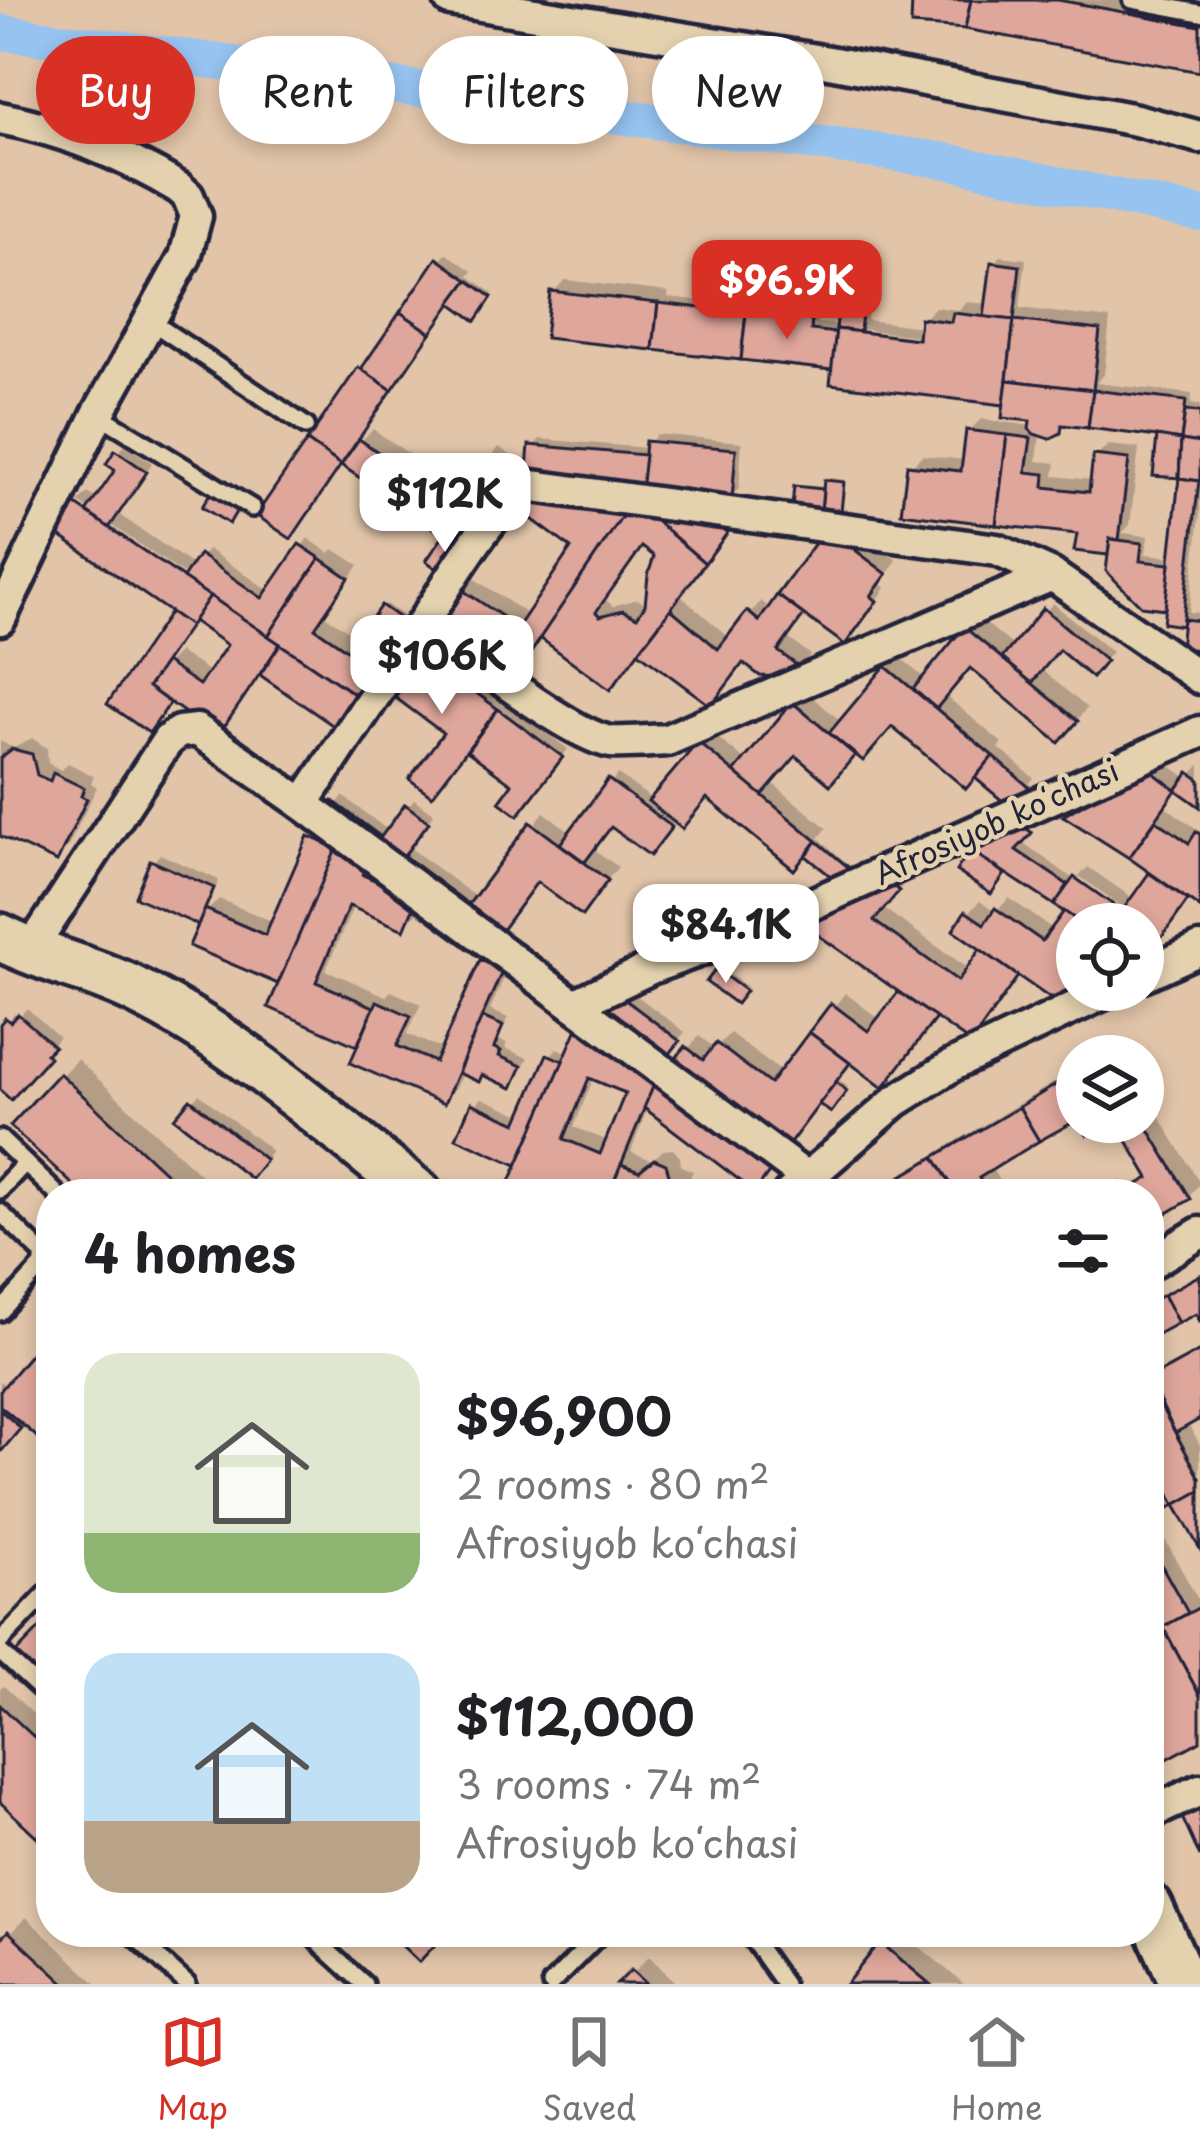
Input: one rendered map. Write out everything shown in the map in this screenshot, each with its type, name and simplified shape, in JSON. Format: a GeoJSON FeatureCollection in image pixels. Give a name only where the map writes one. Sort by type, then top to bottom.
{"type":"FeatureCollection","features":[{"type":"Feature","properties":{"kind":"street"},"geometry":{"type":"LineString","coordinates":[[450,0],[852,66],[1136,119],[1200,137]]}},
{"type":"Feature","properties":{"kind":"street"},"geometry":{"type":"LineString","coordinates":[[0,118],[99,146],[188,196],[196,215],[185,257],[98,414],[0,620]]}},
{"type":"Feature","properties":{"kind":"street"},"geometry":{"type":"LineString","coordinates":[[303,804],[502,508],[519,490],[533,486],[997,550],[1052,575],[1200,679]]}},
{"type":"Feature","properties":{"kind":"street"},"geometry":{"type":"LineString","coordinates":[[423,622],[589,736],[610,742],[667,740],[1052,575]]}},
{"type":"Feature","properties":{"kind":"street"},"geometry":{"type":"LineString","coordinates":[[400,1179],[274,1080],[135,990],[10,946],[178,732],[196,730],[209,736],[303,804],[574,1005],[789,1179]]}},
{"type":"Feature","properties":{"kind":"street","name":"Afrosiyob koʻchasi"},"geometry":{"type":"LineString","coordinates":[[574,1005],[1200,732]]}},
{"type":"Feature","properties":{"kind":"street"},"geometry":{"type":"LineString","coordinates":[[1164,965],[1200,949]]}},
{"type":"Feature","properties":{"kind":"street"},"geometry":{"type":"LineString","coordinates":[[806,1179],[896,1101],[953,1065],[1067,1011]]}},
{"type":"Feature","properties":{"kind":"street"},"geometry":{"type":"LineString","coordinates":[[1164,1255],[1200,1233]]}},
{"type":"Feature","properties":{"kind":"street"},"geometry":{"type":"LineString","coordinates":[[1164,1807],[1200,1790]]}},
{"type":"Feature","properties":{"kind":"street"},"geometry":{"type":"LineString","coordinates":[[1164,1940],[1184,1984]]}},
{"type":"Feature","properties":{"kind":"lane"},"geometry":{"type":"LineString","coordinates":[[1132,0],[1200,13]]}},
{"type":"Feature","properties":{"kind":"lane"},"geometry":{"type":"LineString","coordinates":[[149,320],[306,426]]}},
{"type":"Feature","properties":{"kind":"lane"},"geometry":{"type":"LineString","coordinates":[[98,414],[252,508]]}},
{"type":"Feature","properties":{"kind":"lane"},"geometry":{"type":"LineString","coordinates":[[0,1139],[42,1179]]}},
{"type":"Feature","properties":{"kind":"lane"},"geometry":{"type":"LineString","coordinates":[[0,1190],[25,1163]]}},
{"type":"Feature","properties":{"kind":"lane"},"geometry":{"type":"LineString","coordinates":[[0,1212],[36,1247]]}},
{"type":"Feature","properties":{"kind":"lane"},"geometry":{"type":"LineString","coordinates":[[0,1312],[36,1273]]}},
{"type":"Feature","properties":{"kind":"lane"},"geometry":{"type":"LineString","coordinates":[[0,1642],[36,1605]]}},
{"type":"Feature","properties":{"kind":"lane"},"geometry":{"type":"LineString","coordinates":[[0,1652],[36,1685]]}},
{"type":"Feature","properties":{"kind":"lane"},"geometry":{"type":"LineString","coordinates":[[146,1947],[187,1984]]}},
{"type":"Feature","properties":{"kind":"lane"},"geometry":{"type":"LineString","coordinates":[[323,1947],[364,1984]]}},
{"type":"Feature","properties":{"kind":"lane"},"geometry":{"type":"LineString","coordinates":[[551,1984],[587,1947]]}},
{"type":"Feature","properties":{"kind":"lane"},"geometry":{"type":"LineString","coordinates":[[758,1947],[784,1984]]}},
{"type":"Feature","properties":{"kind":"building"},"geometry":{"type":"Polygon","coordinates":[[[912,0],[971,0],[965,29],[911,25],[912,0]]]}},
{"type":"Feature","properties":{"kind":"building"},"geometry":{"type":"Polygon","coordinates":[[[971,0],[1058,0],[1200,26],[1200,72],[965,29],[971,0]]]}},
{"type":"Feature","properties":{"kind":"building"},"geometry":{"type":"Polygon","coordinates":[[[845,250],[868,253],[860,332],[836,329],[845,250]]]}},
{"type":"Feature","properties":{"kind":"building"},"geometry":{"type":"Polygon","coordinates":[[[437,258],[468,280],[431,333],[400,312],[437,258]]]}},
{"type":"Feature","properties":{"kind":"building"},"geometry":{"type":"Polygon","coordinates":[[[991,262],[1020,266],[1014,320],[984,317],[991,262]]]}},
{"type":"Feature","properties":{"kind":"building"},"geometry":{"type":"Polygon","coordinates":[[[468,280],[492,297],[476,321],[451,303],[468,280]]]}},
{"type":"Feature","properties":{"kind":"building"},"geometry":{"type":"Polygon","coordinates":[[[550,291],[658,303],[653,350],[545,338],[550,291]]]}},
{"type":"Feature","properties":{"kind":"building"},"geometry":{"type":"Polygon","coordinates":[[[658,303],[746,313],[741,360],[653,350],[658,303]]]}},
{"type":"Feature","properties":{"kind":"building"},"geometry":{"type":"Polygon","coordinates":[[[400,312],[431,333],[392,390],[361,369],[400,312]]]}},
{"type":"Feature","properties":{"kind":"building"},"geometry":{"type":"Polygon","coordinates":[[[746,313],[812,320],[811,330],[836,333],[832,370],[741,360],[746,313]]]}},
{"type":"Feature","properties":{"kind":"building"},"geometry":{"type":"Polygon","coordinates":[[[953,313],[1014,320],[1004,405],[830,384],[836,329],[918,339],[920,318],[951,322],[953,313]]]}},
{"type":"Feature","properties":{"kind":"building"},"geometry":{"type":"Polygon","coordinates":[[[1014,320],[1100,330],[1093,390],[1007,380],[1014,320]]]}},
{"type":"Feature","properties":{"kind":"building"},"geometry":{"type":"Polygon","coordinates":[[[358,367],[392,390],[341,465],[307,441],[358,367]]]}},
{"type":"Feature","properties":{"kind":"building"},"geometry":{"type":"Polygon","coordinates":[[[1007,380],[1093,390],[1088,428],[1062,425],[1061,433],[1049,439],[1034,434],[1030,421],[1002,418],[1007,380]]]}},
{"type":"Feature","properties":{"kind":"building"},"geometry":{"type":"Polygon","coordinates":[[[1093,390],[1186,401],[1181,440],[1088,428],[1093,390]]]}},
{"type":"Feature","properties":{"kind":"building"},"geometry":{"type":"Polygon","coordinates":[[[1185,411],[1200,412],[1200,443],[1181,440],[1185,411]]]}},
{"type":"Feature","properties":{"kind":"building"},"geometry":{"type":"Polygon","coordinates":[[[966,430],[1007,435],[996,525],[901,513],[907,465],[961,471],[966,430]]]}},
{"type":"Feature","properties":{"kind":"building"},"geometry":{"type":"Polygon","coordinates":[[[1007,435],[1031,438],[1026,472],[1045,474],[1044,487],[1089,492],[1093,455],[1129,459],[1119,540],[1110,539],[1108,555],[1074,551],[1077,534],[996,525],[1007,435]]]}},
{"type":"Feature","properties":{"kind":"building"},"geometry":{"type":"Polygon","coordinates":[[[1157,436],[1181,440],[1179,478],[1153,476],[1157,436]]]}},
{"type":"Feature","properties":{"kind":"building"},"geometry":{"type":"Polygon","coordinates":[[[359,439],[453,504],[485,457],[512,476],[463,548],[341,465],[359,439]]]}},
{"type":"Feature","properties":{"kind":"building"},"geometry":{"type":"Polygon","coordinates":[[[1181,440],[1200,443],[1200,481],[1179,478],[1181,440]]]}},
{"type":"Feature","properties":{"kind":"building"},"geometry":{"type":"Polygon","coordinates":[[[307,441],[341,465],[291,539],[256,515],[307,441]]]}},
{"type":"Feature","properties":{"kind":"building"},"geometry":{"type":"Polygon","coordinates":[[[645,441],[736,449],[732,500],[641,491],[645,441]]]}},
{"type":"Feature","properties":{"kind":"building"},"geometry":{"type":"Polygon","coordinates":[[[529,445],[645,455],[641,491],[526,481],[529,445]]]}},
{"type":"Feature","properties":{"kind":"building"},"geometry":{"type":"Polygon","coordinates":[[[115,450],[147,472],[109,528],[86,512],[115,470],[106,464],[115,450]]]}},
{"type":"Feature","properties":{"kind":"building"},"geometry":{"type":"Polygon","coordinates":[[[1179,478],[1199,481],[1182,626],[1163,623],[1179,478]]]}},
{"type":"Feature","properties":{"kind":"building"},"geometry":{"type":"Polygon","coordinates":[[[824,480],[844,482],[841,512],[821,510],[824,480]]]}},
{"type":"Feature","properties":{"kind":"building"},"geometry":{"type":"Polygon","coordinates":[[[794,486],[823,489],[821,510],[792,507],[794,486]]]}},
{"type":"Feature","properties":{"kind":"building"},"geometry":{"type":"Polygon","coordinates":[[[212,490],[239,507],[229,524],[202,507],[212,490]]]}},
{"type":"Feature","properties":{"kind":"building"},"geometry":{"type":"Polygon","coordinates":[[[537,497],[626,511],[514,678],[437,626],[461,589],[518,627],[571,548],[529,517],[537,497]]]}},
{"type":"Feature","properties":{"kind":"building"},"geometry":{"type":"Polygon","coordinates":[[[73,503],[210,596],[190,626],[54,532],[73,503]]]}},
{"type":"Feature","properties":{"kind":"building"},"geometry":{"type":"Polygon","coordinates":[[[626,511],[649,515],[705,563],[610,690],[540,638],[626,511]],[[642,547],[596,612],[600,616],[623,610],[637,617],[645,605],[654,556],[642,547]]]}},
{"type":"Feature","properties":{"kind":"building"},"geometry":{"type":"Polygon","coordinates":[[[649,515],[734,524],[705,563],[649,515]]]}},
{"type":"Feature","properties":{"kind":"building"},"geometry":{"type":"Polygon","coordinates":[[[826,528],[887,574],[871,596],[877,601],[845,645],[777,595],[826,528]]]}},
{"type":"Feature","properties":{"kind":"building"},"geometry":{"type":"Polygon","coordinates":[[[444,535],[463,548],[445,575],[426,561],[444,535]]]}},
{"type":"Feature","properties":{"kind":"building"},"geometry":{"type":"Polygon","coordinates":[[[1110,539],[1142,543],[1140,561],[1170,564],[1165,609],[1141,606],[1106,571],[1110,539]]]}},
{"type":"Feature","properties":{"kind":"building"},"geometry":{"type":"Polygon","coordinates":[[[299,544],[320,558],[268,636],[183,578],[199,554],[262,598],[299,544]]]}},
{"type":"Feature","properties":{"kind":"building"},"geometry":{"type":"Polygon","coordinates":[[[320,558],[349,578],[315,628],[378,671],[360,698],[268,636],[320,558]]]}},
{"type":"Feature","properties":{"kind":"building"},"geometry":{"type":"Polygon","coordinates":[[[777,595],[804,615],[778,651],[802,669],[788,677],[760,676],[743,663],[711,706],[638,652],[671,609],[718,649],[747,611],[759,621],[777,595]]]}},
{"type":"Feature","properties":{"kind":"building"},"geometry":{"type":"Polygon","coordinates":[[[210,596],[280,644],[218,736],[148,687],[165,662],[199,685],[227,645],[193,621],[210,596]]]}},
{"type":"Feature","properties":{"kind":"building"},"geometry":{"type":"Polygon","coordinates":[[[381,605],[405,622],[394,638],[370,621],[381,605]]]}},
{"type":"Feature","properties":{"kind":"building"},"geometry":{"type":"Polygon","coordinates":[[[1043,608],[1106,661],[1092,678],[1059,650],[1032,683],[1002,658],[1043,608]]]}},
{"type":"Feature","properties":{"kind":"building"},"geometry":{"type":"Polygon","coordinates":[[[170,612],[190,626],[148,687],[170,703],[149,733],[107,704],[170,612]]]}},
{"type":"Feature","properties":{"kind":"building"},"geometry":{"type":"Polygon","coordinates":[[[1183,619],[1200,621],[1200,650],[1180,648],[1183,619]]]}},
{"type":"Feature","properties":{"kind":"building"},"geometry":{"type":"Polygon","coordinates":[[[964,627],[1078,721],[1059,743],[970,668],[936,709],[913,689],[964,627]]]}},
{"type":"Feature","properties":{"kind":"building"},"geometry":{"type":"Polygon","coordinates":[[[280,644],[360,698],[338,729],[260,675],[280,644]]]}},
{"type":"Feature","properties":{"kind":"building"},"geometry":{"type":"Polygon","coordinates":[[[420,651],[498,709],[432,796],[409,779],[443,733],[389,693],[420,651]]]}},
{"type":"Feature","properties":{"kind":"building"},"geometry":{"type":"Polygon","coordinates":[[[885,666],[993,756],[966,789],[892,727],[863,761],[829,733],[885,666]]]}},
{"type":"Feature","properties":{"kind":"building"},"geometry":{"type":"Polygon","coordinates":[[[792,702],[855,755],[830,785],[796,756],[762,796],[734,772],[792,702]]]}},
{"type":"Feature","properties":{"kind":"building"},"geometry":{"type":"Polygon","coordinates":[[[498,709],[563,757],[518,816],[499,802],[512,784],[467,751],[498,709]]]}},
{"type":"Feature","properties":{"kind":"building"},"geometry":{"type":"Polygon","coordinates":[[[698,742],[817,841],[794,870],[707,798],[682,829],[648,801],[698,742]]]}},
{"type":"Feature","properties":{"kind":"building"},"geometry":{"type":"Polygon","coordinates":[[[12,749],[32,754],[37,775],[50,781],[53,773],[84,788],[81,796],[87,799],[57,862],[0,836],[0,758],[12,749]]]}},
{"type":"Feature","properties":{"kind":"building"},"geometry":{"type":"Polygon","coordinates":[[[993,756],[1029,787],[1011,808],[975,778],[993,756]]]}},
{"type":"Feature","properties":{"kind":"building"},"geometry":{"type":"Polygon","coordinates":[[[1146,767],[1176,790],[1129,858],[1063,816],[1146,767]]]}},
{"type":"Feature","properties":{"kind":"building"},"geometry":{"type":"Polygon","coordinates":[[[1189,772],[1200,780],[1200,807],[1176,790],[1189,772]]]}},
{"type":"Feature","properties":{"kind":"building"},"geometry":{"type":"Polygon","coordinates":[[[608,779],[672,827],[650,856],[611,827],[585,862],[560,844],[608,779]]]}},
{"type":"Feature","properties":{"kind":"building"},"geometry":{"type":"Polygon","coordinates":[[[333,801],[381,837],[405,804],[429,822],[394,869],[322,816],[333,801]]]}},
{"type":"Feature","properties":{"kind":"building"},"geometry":{"type":"Polygon","coordinates":[[[1156,820],[1189,843],[1196,832],[1200,834],[1200,908],[1129,858],[1156,820]]]}},
{"type":"Feature","properties":{"kind":"building"},"geometry":{"type":"Polygon","coordinates":[[[530,822],[608,880],[582,916],[537,882],[497,937],[463,912],[530,822]]]}},
{"type":"Feature","properties":{"kind":"building"},"geometry":{"type":"Polygon","coordinates":[[[1026,828],[1032,833],[1016,850],[1068,885],[1054,905],[970,850],[1026,828]]]}},
{"type":"Feature","properties":{"kind":"building"},"geometry":{"type":"Polygon","coordinates":[[[308,836],[337,849],[278,984],[189,946],[205,909],[265,935],[308,836]]]}},
{"type":"Feature","properties":{"kind":"building"},"geometry":{"type":"Polygon","coordinates":[[[817,841],[854,872],[834,879],[806,856],[817,841]]]}},
{"type":"Feature","properties":{"kind":"building"},"geometry":{"type":"Polygon","coordinates":[[[970,850],[1005,874],[991,894],[956,871],[970,850]]]}},
{"type":"Feature","properties":{"kind":"building"},"geometry":{"type":"Polygon","coordinates":[[[335,852],[367,865],[363,875],[417,899],[404,930],[349,906],[316,982],[374,1007],[357,1046],[268,1007],[335,852]]]}},
{"type":"Feature","properties":{"kind":"building"},"geometry":{"type":"Polygon","coordinates":[[[404,856],[469,905],[459,918],[394,869],[404,856]]]}},
{"type":"Feature","properties":{"kind":"building"},"geometry":{"type":"Polygon","coordinates":[[[150,860],[214,888],[198,925],[135,897],[150,860]]]}},
{"type":"Feature","properties":{"kind":"building"},"geometry":{"type":"Polygon","coordinates":[[[1149,873],[1188,900],[1164,934],[1164,903],[1128,903],[1149,873]]]}},
{"type":"Feature","properties":{"kind":"building"},"geometry":{"type":"Polygon","coordinates":[[[1074,877],[1111,903],[1054,905],[1074,877]]]}},
{"type":"Feature","properties":{"kind":"building"},"geometry":{"type":"Polygon","coordinates":[[[885,879],[899,891],[874,921],[958,981],[980,949],[1018,976],[971,1043],[801,923],[885,879]]]}},
{"type":"Feature","properties":{"kind":"building"},"geometry":{"type":"Polygon","coordinates":[[[995,908],[1042,941],[1056,922],[1056,1003],[953,930],[965,911],[984,924],[995,908]]]}},
{"type":"Feature","properties":{"kind":"building"},"geometry":{"type":"Polygon","coordinates":[[[480,960],[503,969],[444,1104],[350,1063],[377,1001],[411,1016],[397,1046],[435,1062],[480,960]]]}},
{"type":"Feature","properties":{"kind":"building"},"geometry":{"type":"Polygon","coordinates":[[[716,969],[746,991],[736,1004],[706,982],[716,969]]]}},
{"type":"Feature","properties":{"kind":"building"},"geometry":{"type":"Polygon","coordinates":[[[898,992],[936,1018],[883,1088],[809,1032],[831,1003],[868,1031],[898,992]]]}},
{"type":"Feature","properties":{"kind":"building"},"geometry":{"type":"Polygon","coordinates":[[[619,995],[680,1041],[661,1065],[600,1019],[619,995]]]}},
{"type":"Feature","properties":{"kind":"building"},"geometry":{"type":"Polygon","coordinates":[[[18,1014],[54,1046],[11,1100],[0,1090],[0,1024],[18,1014]]]}},
{"type":"Feature","properties":{"kind":"building"},"geometry":{"type":"Polygon","coordinates":[[[482,1017],[503,1026],[494,1048],[501,1051],[499,1056],[522,1066],[512,1088],[482,1075],[479,1082],[458,1073],[482,1017]]]}},
{"type":"Feature","properties":{"kind":"building"},"geometry":{"type":"Polygon","coordinates":[[[579,1024],[656,1080],[615,1179],[511,1179],[579,1024]],[[589,1078],[564,1139],[600,1154],[625,1093],[589,1078]]]}},
{"type":"Feature","properties":{"kind":"building"},"geometry":{"type":"Polygon","coordinates":[[[809,1032],[850,1063],[782,1154],[669,1068],[685,1046],[703,1060],[716,1043],[770,1084],[809,1032]]]}},
{"type":"Feature","properties":{"kind":"building"},"geometry":{"type":"Polygon","coordinates":[[[547,1054],[563,1061],[517,1165],[456,1138],[471,1103],[517,1123],[547,1054]]]}},
{"type":"Feature","properties":{"kind":"building"},"geometry":{"type":"Polygon","coordinates":[[[59,1073],[172,1179],[67,1179],[10,1126],[59,1073]]]}},
{"type":"Feature","properties":{"kind":"building"},"geometry":{"type":"Polygon","coordinates":[[[656,1080],[773,1167],[764,1179],[738,1179],[644,1108],[656,1080]]]}},
{"type":"Feature","properties":{"kind":"building"},"geometry":{"type":"Polygon","coordinates":[[[836,1082],[847,1091],[831,1113],[819,1104],[836,1082]]]}},
{"type":"Feature","properties":{"kind":"building"},"geometry":{"type":"Polygon","coordinates":[[[1056,1085],[1056,1132],[1039,1141],[1019,1107],[1056,1085]]]}},
{"type":"Feature","properties":{"kind":"building"},"geometry":{"type":"Polygon","coordinates":[[[190,1099],[266,1160],[251,1179],[174,1118],[190,1099]]]}},
{"type":"Feature","properties":{"kind":"building"},"geometry":{"type":"Polygon","coordinates":[[[1019,1107],[1039,1141],[980,1179],[948,1179],[934,1157],[1019,1107]]]}},
{"type":"Feature","properties":{"kind":"building"},"geometry":{"type":"Polygon","coordinates":[[[1128,1143],[1157,1143],[1191,1199],[1164,1215],[1164,1179],[1149,1178],[1128,1143]]]}},
{"type":"Feature","properties":{"kind":"building"},"geometry":{"type":"Polygon","coordinates":[[[934,1157],[948,1179],[897,1179],[934,1157]]]}},
{"type":"Feature","properties":{"kind":"building"},"geometry":{"type":"Polygon","coordinates":[[[654,1159],[666,1164],[673,1179],[615,1179],[621,1164],[639,1171],[654,1159]]]}},
{"type":"Feature","properties":{"kind":"building"},"geometry":{"type":"Polygon","coordinates":[[[1200,1275],[1200,1322],[1196,1314],[1178,1323],[1164,1294],[1200,1275]]]}},
{"type":"Feature","properties":{"kind":"building"},"geometry":{"type":"Polygon","coordinates":[[[1164,1297],[1178,1323],[1164,1331],[1164,1297]]]}},
{"type":"Feature","properties":{"kind":"building"},"geometry":{"type":"Polygon","coordinates":[[[36,1347],[36,1436],[0,1406],[0,1391],[36,1347]]]}},
{"type":"Feature","properties":{"kind":"building"},"geometry":{"type":"Polygon","coordinates":[[[1200,1351],[1200,1419],[1175,1433],[1164,1410],[1164,1371],[1200,1351]]]}},
{"type":"Feature","properties":{"kind":"building"},"geometry":{"type":"Polygon","coordinates":[[[0,1410],[21,1428],[0,1453],[0,1410]]]}},
{"type":"Feature","properties":{"kind":"building"},"geometry":{"type":"Polygon","coordinates":[[[1164,1412],[1200,1478],[1200,1491],[1175,1505],[1164,1484],[1164,1412]]]}},
{"type":"Feature","properties":{"kind":"building"},"geometry":{"type":"Polygon","coordinates":[[[1164,1484],[1175,1505],[1164,1511],[1164,1484]]]}},
{"type":"Feature","properties":{"kind":"building"},"geometry":{"type":"Polygon","coordinates":[[[1200,1491],[1200,1549],[1175,1505],[1200,1491]]]}},
{"type":"Feature","properties":{"kind":"building"},"geometry":{"type":"Polygon","coordinates":[[[1164,1570],[1188,1613],[1164,1627],[1164,1570]]]}},
{"type":"Feature","properties":{"kind":"building"},"geometry":{"type":"Polygon","coordinates":[[[1200,1607],[1200,1696],[1164,1629],[1200,1607]]]}},
{"type":"Feature","properties":{"kind":"building"},"geometry":{"type":"Polygon","coordinates":[[[1164,1629],[1200,1696],[1200,1741],[1164,1761],[1164,1629]]]}},
{"type":"Feature","properties":{"kind":"building"},"geometry":{"type":"Polygon","coordinates":[[[36,1632],[36,1672],[16,1653],[36,1632]]]}},
{"type":"Feature","properties":{"kind":"building"},"geometry":{"type":"Polygon","coordinates":[[[0,1705],[36,1739],[36,1836],[0,1802],[0,1705]]]}},
{"type":"Feature","properties":{"kind":"building"},"geometry":{"type":"Polygon","coordinates":[[[1200,1807],[1200,1857],[1181,1815],[1200,1807]]]}},
{"type":"Feature","properties":{"kind":"building"},"geometry":{"type":"Polygon","coordinates":[[[8,1931],[65,1984],[0,1984],[0,1939],[8,1931]]]}},
{"type":"Feature","properties":{"kind":"building"},"geometry":{"type":"Polygon","coordinates":[[[404,1947],[433,1947],[419,1962],[404,1947]]]}},
{"type":"Feature","properties":{"kind":"building"},"geometry":{"type":"Polygon","coordinates":[[[876,1947],[886,1947],[930,1984],[846,1984],[876,1947]]]}},
{"type":"Feature","properties":{"kind":"building"},"geometry":{"type":"Polygon","coordinates":[[[631,1970],[646,1984],[617,1984],[631,1970]]]}},
{"type":"Feature","properties":{"kind":"waterway"},"geometry":{"type":"LineString","coordinates":[[0,32],[941,160],[1200,214]]}}]}
